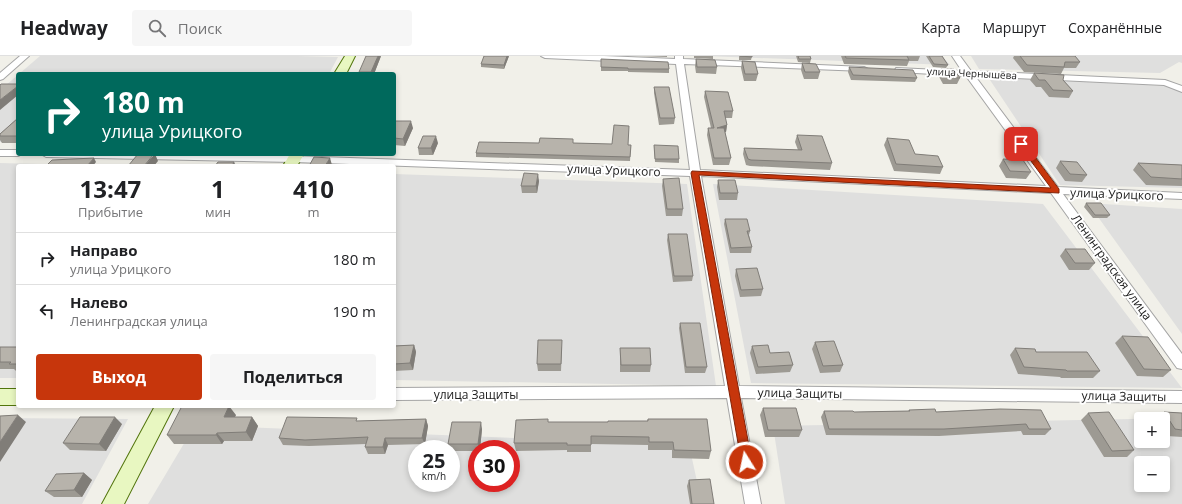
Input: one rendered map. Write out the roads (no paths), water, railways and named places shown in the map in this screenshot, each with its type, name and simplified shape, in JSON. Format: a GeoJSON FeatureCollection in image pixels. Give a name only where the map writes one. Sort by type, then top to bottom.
{"type":"FeatureCollection","features":[{"type":"Feature","properties":{"kind":"street"},"geometry":{"type":"LineString","coordinates":[[0,77],[26,56]]}},
{"type":"Feature","properties":{"kind":"street"},"geometry":{"type":"LineString","coordinates":[[341,72],[350,56]]}},
{"type":"Feature","properties":{"kind":"street"},"geometry":{"type":"LineString","coordinates":[[545,56],[679,59],[874,69]]}},
{"type":"Feature","properties":{"kind":"street","name":"Ленинградская улица"},"geometry":{"type":"LineString","coordinates":[[956,56],[1057,191],[1182,364]]}},
{"type":"Feature","properties":{"kind":"street"},"geometry":{"type":"LineString","coordinates":[[679,59],[695,173],[753,504]]}},
{"type":"Feature","properties":{"kind":"street","name":"улица Чернышёва"},"geometry":{"type":"LineString","coordinates":[[890,70],[1164,83],[1182,89]]}},
{"type":"Feature","properties":{"kind":"street"},"geometry":{"type":"LineString","coordinates":[[0,153],[16,153]]}},
{"type":"Feature","properties":{"kind":"street","name":"улица Урицкого"},"geometry":{"type":"LineString","coordinates":[[129,156],[695,173],[1182,196]]}},
{"type":"Feature","properties":{"kind":"street","name":"улица Защиты"},"geometry":{"type":"LineString","coordinates":[[396,394],[734,392],[1182,397]]}},
{"type":"Feature","properties":{"kind":"street"},"geometry":{"type":"LineString","coordinates":[[0,397],[16,396]]}},
{"type":"Feature","properties":{"kind":"street"},"geometry":{"type":"LineString","coordinates":[[113,504],[164,408]]}}]}
